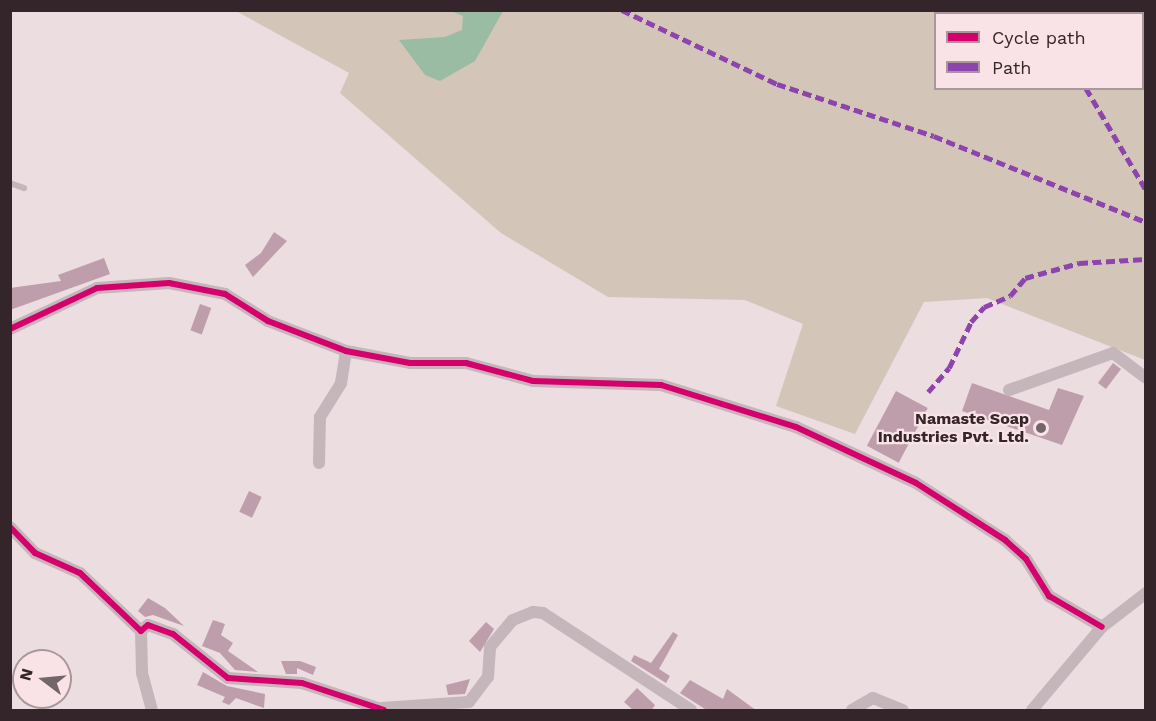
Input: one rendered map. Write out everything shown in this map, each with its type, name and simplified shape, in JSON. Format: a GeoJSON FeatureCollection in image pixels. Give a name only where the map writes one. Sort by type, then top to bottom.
{"type":"FeatureCollection","features":[{"type":"Feature","properties":{"kind":"street"},"geometry":{"type":"LineString","coordinates":[[10,329],[97,288],[170,284],[225,294],[268,321],[346,351],[410,363],[476,365],[533,381],[661,385],[796,427],[916,483],[1005,540],[1026,560],[1049,596],[1102,627]]}},
{"type":"Feature","properties":{"kind":"street"},"geometry":{"type":"LineString","coordinates":[[319,463],[320,417],[341,383],[346,351]]}},
{"type":"Feature","properties":{"kind":"street"},"geometry":{"type":"LineString","coordinates":[[1009,390],[1113,353],[1146,378]]}},
{"type":"Feature","properties":{"kind":"street"},"geometry":{"type":"LineString","coordinates":[[10,527],[35,553],[80,573],[141,631],[142,673],[152,711]]}},
{"type":"Feature","properties":{"kind":"street"},"geometry":{"type":"LineString","coordinates":[[1032,711],[1102,627],[1146,593]]}},
{"type":"Feature","properties":{"kind":"street"},"geometry":{"type":"LineString","coordinates":[[141,631],[148,625],[173,634],[228,678],[302,683],[383,709],[469,702],[488,677],[490,647],[513,620],[533,612],[543,613],[691,711]]}},
{"type":"Feature","properties":{"kind":"street"},"geometry":{"type":"LineString","coordinates":[[852,711],[873,698],[903,711]]}},
{"type":"Feature","properties":{"kind":"lane"},"geometry":{"type":"LineString","coordinates":[[10,183],[24,188]]}},
{"type":"Feature","properties":{"kind":"shaded area"},"geometry":{"type":"Polygon","coordinates":[[[236,11],[1145,11],[1145,360],[987,298],[924,302],[855,434],[776,406],[803,324],[745,300],[608,297],[501,233],[340,93],[349,73],[236,11]]]}},
{"type":"Feature","properties":{"kind":"shaded area"},"geometry":{"type":"Polygon","coordinates":[[[451,11],[503,11],[475,61],[440,81],[425,75],[399,40],[445,37],[462,30],[463,16],[451,11]]]}},
{"type":"Feature","properties":{"kind":"building"},"geometry":{"type":"Polygon","coordinates":[[[274,232],[287,241],[253,277],[245,265],[261,253],[274,232]]]}},
{"type":"Feature","properties":{"kind":"building"},"geometry":{"type":"Polygon","coordinates":[[[104,258],[110,274],[10,310],[10,288],[61,281],[58,275],[104,258]]]}},
{"type":"Feature","properties":{"kind":"building"},"geometry":{"type":"Polygon","coordinates":[[[200,304],[211,308],[202,334],[190,330],[200,304]]]}},
{"type":"Feature","properties":{"kind":"building"},"geometry":{"type":"Polygon","coordinates":[[[1113,363],[1121,369],[1106,389],[1098,383],[1113,363]]]}},
{"type":"Feature","properties":{"kind":"building","name":"Namaste Soap Industries Pvt. Ltd."},"geometry":{"type":"Polygon","coordinates":[[[972,383],[1049,410],[1058,388],[1084,396],[1062,445],[962,411],[972,383]]]}},
{"type":"Feature","properties":{"kind":"building"},"geometry":{"type":"Polygon","coordinates":[[[896,391],[928,408],[899,463],[867,446],[896,391]]]}},
{"type":"Feature","properties":{"kind":"building"},"geometry":{"type":"Polygon","coordinates":[[[249,491],[262,497],[252,518],[239,512],[249,491]]]}},
{"type":"Feature","properties":{"kind":"building"},"geometry":{"type":"Polygon","coordinates":[[[148,598],[165,608],[184,626],[153,615],[145,617],[138,611],[148,598]]]}},
{"type":"Feature","properties":{"kind":"building"},"geometry":{"type":"Polygon","coordinates":[[[213,620],[225,624],[221,635],[233,643],[228,651],[258,672],[235,670],[220,653],[202,646],[213,620]]]}},
{"type":"Feature","properties":{"kind":"building"},"geometry":{"type":"Polygon","coordinates":[[[486,622],[494,629],[480,652],[469,641],[486,622]]]}},
{"type":"Feature","properties":{"kind":"building"},"geometry":{"type":"Polygon","coordinates":[[[673,632],[678,635],[659,669],[670,676],[666,683],[631,661],[634,655],[651,663],[673,632]]]}},
{"type":"Feature","properties":{"kind":"building"},"geometry":{"type":"Polygon","coordinates":[[[281,661],[300,661],[316,667],[313,675],[297,668],[297,674],[286,674],[281,661]]]}},
{"type":"Feature","properties":{"kind":"building"},"geometry":{"type":"Polygon","coordinates":[[[203,672],[227,686],[265,694],[264,708],[236,698],[229,705],[222,702],[225,697],[197,685],[203,672]]]}},
{"type":"Feature","properties":{"kind":"building"},"geometry":{"type":"Polygon","coordinates":[[[470,679],[465,694],[448,695],[446,685],[470,679]]]}},
{"type":"Feature","properties":{"kind":"building"},"geometry":{"type":"Polygon","coordinates":[[[690,680],[723,699],[727,689],[757,711],[708,711],[680,693],[690,680]]]}},
{"type":"Feature","properties":{"kind":"building"},"geometry":{"type":"Polygon","coordinates":[[[637,688],[655,705],[651,711],[634,711],[624,702],[637,688]]]}},
{"type":"Feature","properties":{"kind":"marked path"},"geometry":{"type":"LineString","coordinates":[[622,10],[777,84],[934,136],[1146,222]]}},
{"type":"Feature","properties":{"kind":"marked path"},"geometry":{"type":"LineString","coordinates":[[1087,90],[1146,190]]}},
{"type":"Feature","properties":{"kind":"marked path"},"geometry":{"type":"LineString","coordinates":[[928,392],[949,368],[971,322],[984,307],[1010,296],[1025,278],[1079,263],[1146,259]]}},
{"type":"Feature","properties":{"kind":"cycle path"},"geometry":{"type":"LineString","coordinates":[[10,329],[97,288],[169,283],[225,294],[268,321],[346,351],[410,363],[466,363],[533,381],[661,385],[796,427],[916,483],[1005,540],[1026,559],[1049,596],[1102,627]]}},
{"type":"Feature","properties":{"kind":"cycle path"},"geometry":{"type":"LineString","coordinates":[[10,527],[35,553],[80,573],[141,631],[148,625],[173,634],[228,678],[302,683],[384,710]]}},
{"type":"Feature","properties":{"kind":"place","name":"Namaste Soap Industries Pvt. Ltd."},"geometry":{"type":"Point","coordinates":[1041,428]}}]}
